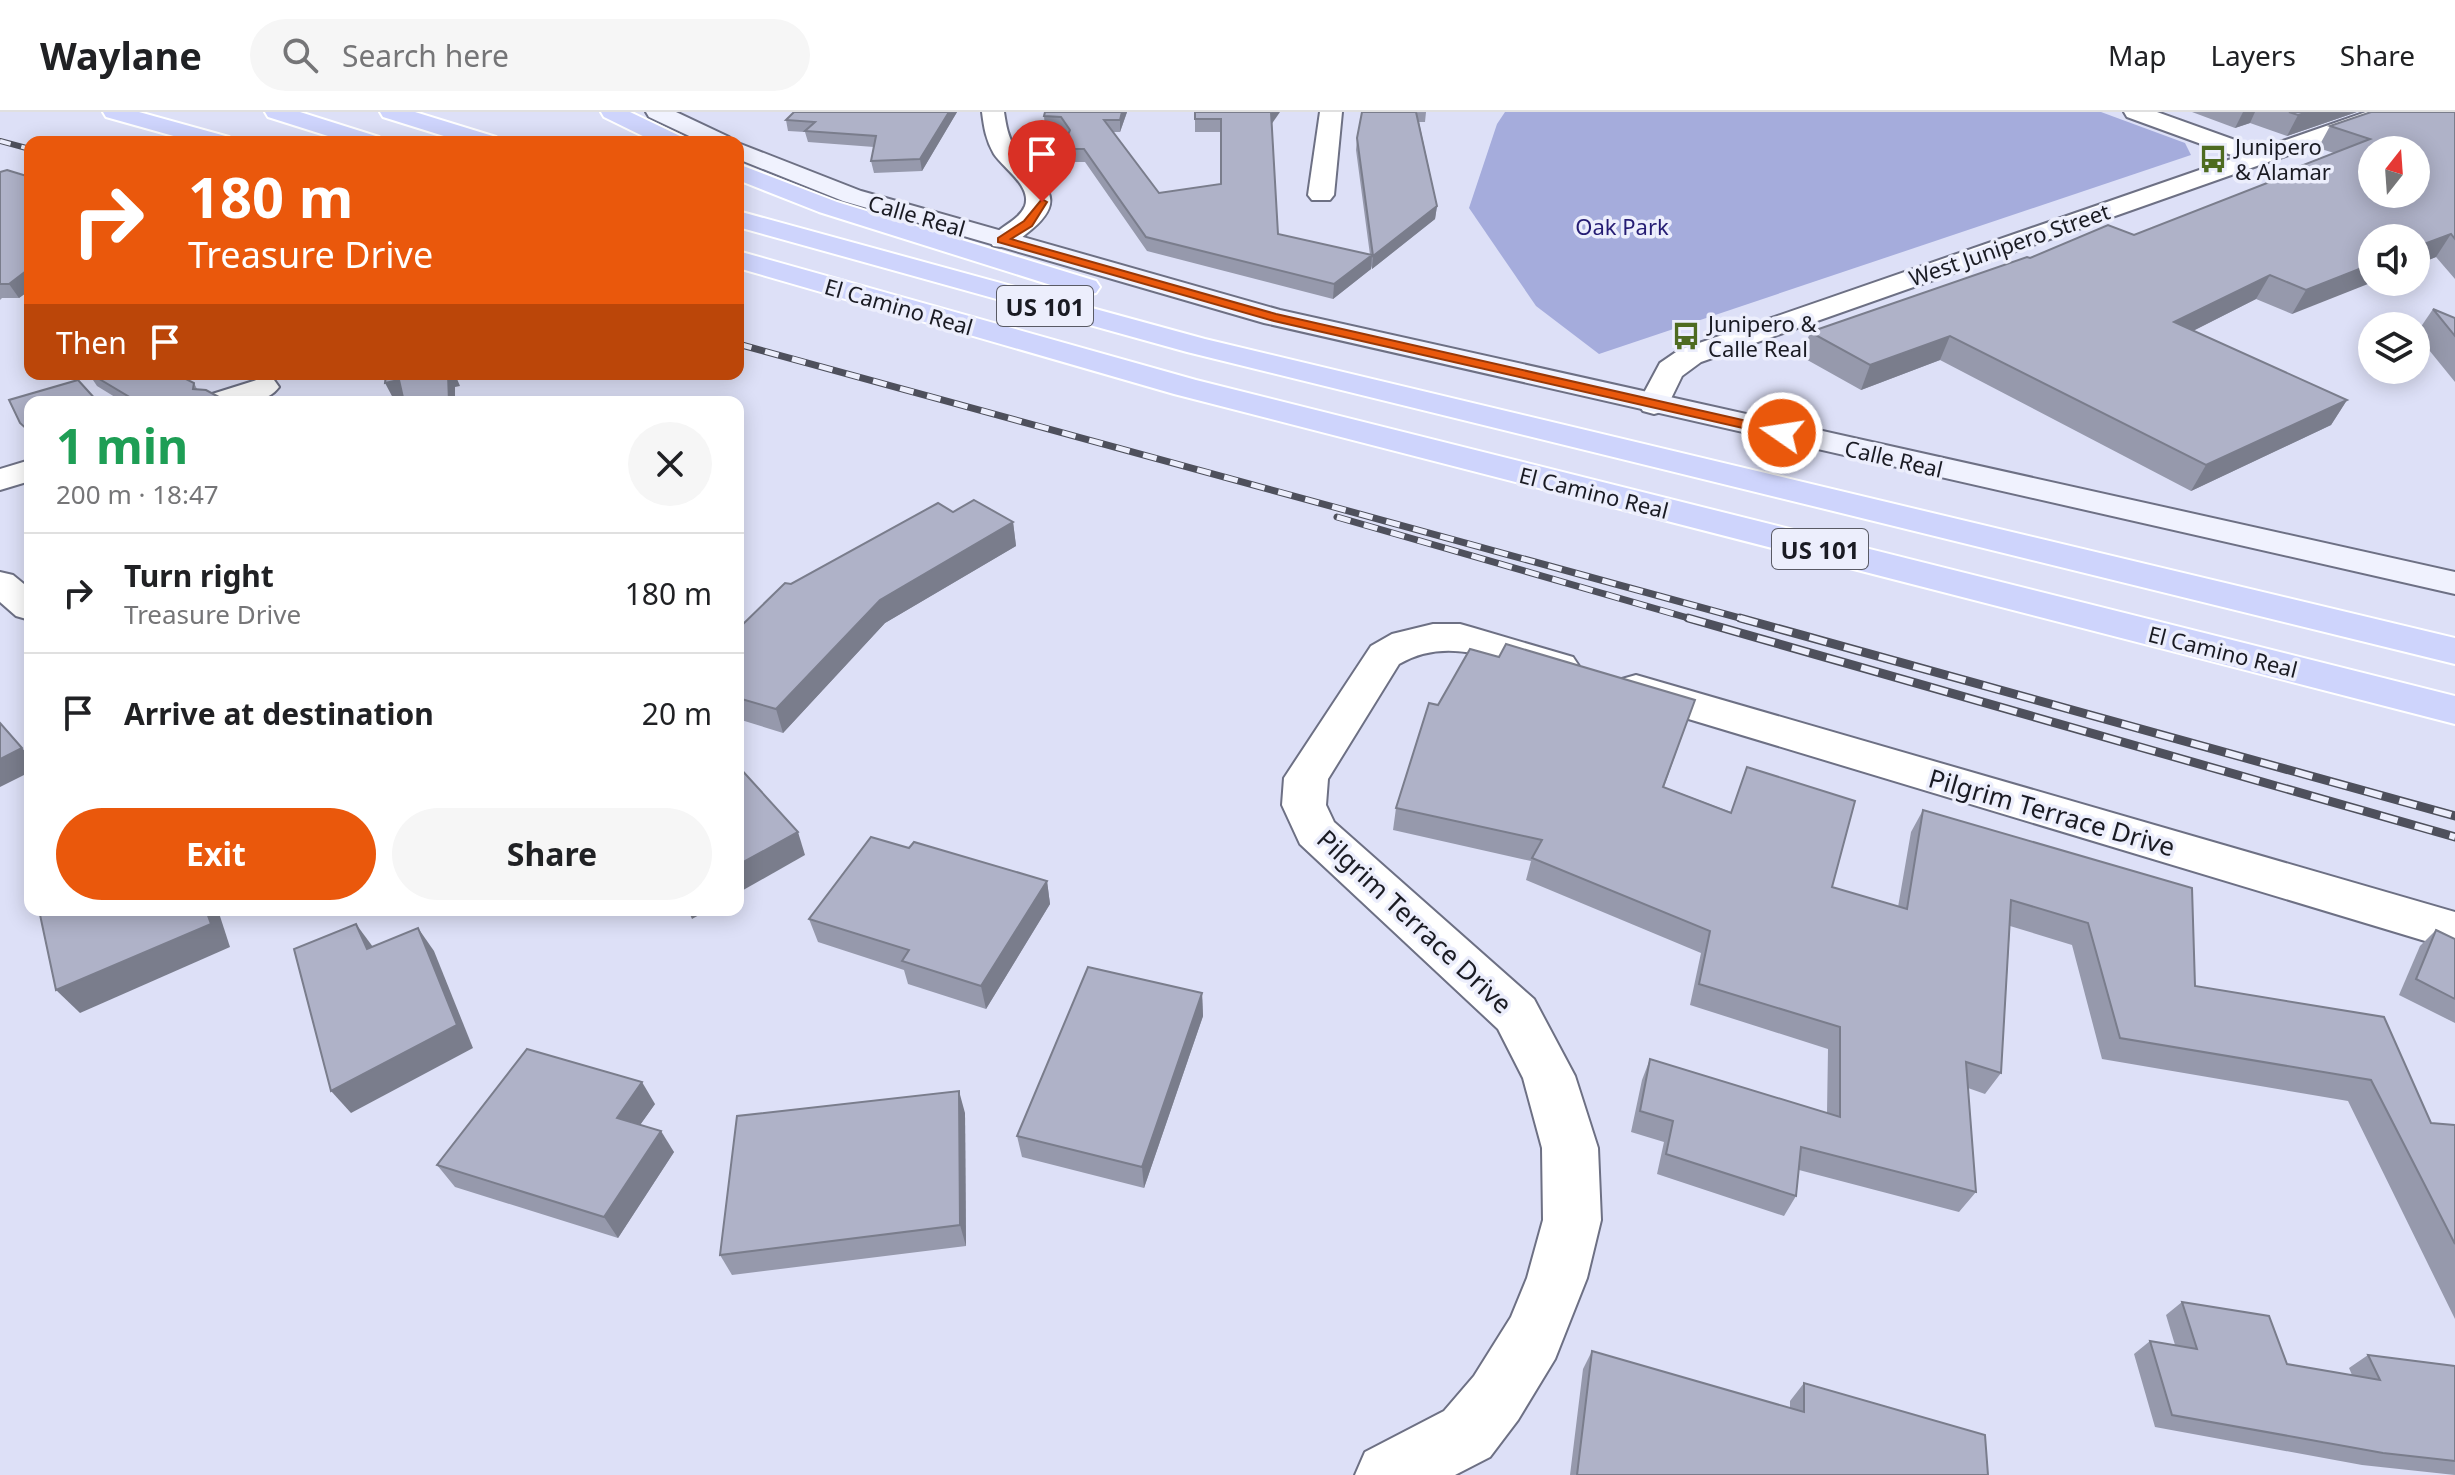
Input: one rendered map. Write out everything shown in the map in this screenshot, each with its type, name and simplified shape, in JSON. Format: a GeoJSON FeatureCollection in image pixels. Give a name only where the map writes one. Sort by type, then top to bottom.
{"type":"FeatureCollection","features":[{"type":"Feature","properties":{"kind":"highway"},"geometry":{"type":"LineString","coordinates":[[114,112],[200,136]]}},
{"type":"Feature","properties":{"kind":"highway"},"geometry":{"type":"LineString","coordinates":[[276,112],[352,136]]}},
{"type":"Feature","properties":{"kind":"highway"},"geometry":{"type":"LineString","coordinates":[[391,112],[469,136]]}},
{"type":"Feature","properties":{"kind":"highway"},"geometry":{"type":"LineString","coordinates":[[612,112],[662,136]]}},
{"type":"Feature","properties":{"kind":"highway"},"geometry":{"type":"LineString","coordinates":[[744,173],[828,207],[1255,339],[1355,384]]}},
{"type":"Feature","properties":{"kind":"highway","name":"El Camino Real"},"geometry":{"type":"LineString","coordinates":[[744,221],[1086,317],[2455,651]]}},
{"type":"Feature","properties":{"kind":"highway","name":"El Camino Real"},"geometry":{"type":"LineString","coordinates":[[744,261],[1185,387],[2455,710]]}},
{"type":"Feature","properties":{"kind":"highway"},"geometry":{"type":"LineString","coordinates":[[744,280],[1185,387]]}},
{"type":"Feature","properties":{"kind":"street"},"geometry":{"type":"LineString","coordinates":[[657,112],[708,136]]}},
{"type":"Feature","properties":{"kind":"street"},"geometry":{"type":"LineString","coordinates":[[993,112],[992,130],[1016,167],[1041,195],[1042,202],[1035,217],[1002,240]]}},
{"type":"Feature","properties":{"kind":"street"},"geometry":{"type":"LineString","coordinates":[[1321,195],[1331,112]]}},
{"type":"Feature","properties":{"kind":"street"},"geometry":{"type":"LineString","coordinates":[[2135,112],[2258,156]]}},
{"type":"Feature","properties":{"kind":"street","name":"West Junipero Street"},"geometry":{"type":"LineString","coordinates":[[1654,404],[1669,370],[1675,363],[1690,356],[2388,112]]}},
{"type":"Feature","properties":{"kind":"street","name":"Calle Real"},"geometry":{"type":"LineString","coordinates":[[744,152],[852,196],[1274,317],[2455,583]]}},
{"type":"Feature","properties":{"kind":"street"},"geometry":{"type":"LineString","coordinates":[[237,396],[263,387]]}},
{"type":"Feature","properties":{"kind":"street"},"geometry":{"type":"LineString","coordinates":[[0,480],[24,472]]}},
{"type":"Feature","properties":{"kind":"street"},"geometry":{"type":"LineString","coordinates":[[0,583],[24,603]]}},
{"type":"Feature","properties":{"kind":"street","name":"Pilgrim Terrace Drive"},"geometry":{"type":"LineString","coordinates":[[1388,1475],[1467,1434],[1496,1398],[1533,1338],[1557,1278],[1572,1220],[1570,1148],[1549,1076],[1516,1014],[1316,832],[1304,805],[1306,778],[1385,655],[1406,643],[1433,637],[1460,637],[2455,931]]}},
{"type":"Feature","properties":{"kind":"green space","name":"Oak Park"},"geometry":{"type":"Polygon","coordinates":[[[1505,112],[2101,112],[2185,143],[2191,155],[1599,354],[1536,306],[1469,208],[1497,124],[1505,112]]]}},
{"type":"Feature","properties":{"kind":"building"},"geometry":{"type":"Polygon","coordinates":[[[794,112],[949,112],[920,159],[871,161],[876,136],[805,131],[815,122],[786,120],[794,112]]]}},
{"type":"Feature","properties":{"kind":"building"},"geometry":{"type":"Polygon","coordinates":[[[1045,112],[1122,112],[1120,120],[1104,120],[1159,193],[1221,184],[1221,119],[1195,119],[1195,112],[1271,112],[1278,234],[1372,255],[1334,284],[1146,237],[1084,149],[1062,149],[1070,130],[1061,117],[1044,116],[1045,112]]]}},
{"type":"Feature","properties":{"kind":"building"},"geometry":{"type":"Polygon","coordinates":[[[1362,112],[1416,112],[1437,206],[1373,256],[1357,138],[1362,112]]]}},
{"type":"Feature","properties":{"kind":"building"},"geometry":{"type":"Polygon","coordinates":[[[2371,112],[2455,112],[2455,239],[2451,234],[2430,242],[2430,224],[2358,224],[2358,270],[2306,290],[2270,275],[2174,322],[2347,400],[2206,465],[1950,336],[1870,365],[1810,332],[2030,258],[2108,225],[2134,235],[2358,144],[2358,208],[2430,208],[2430,136],[2361,136],[2330,126],[2371,112]]]}},
{"type":"Feature","properties":{"kind":"building"},"geometry":{"type":"Polygon","coordinates":[[[7,170],[24,175],[24,273],[9,284],[0,284],[0,172],[7,170]]]}},
{"type":"Feature","properties":{"kind":"building"},"geometry":{"type":"Polygon","coordinates":[[[2433,309],[2455,318],[2455,336],[2433,309]]]}},
{"type":"Feature","properties":{"kind":"building"},"geometry":{"type":"Polygon","coordinates":[[[78,380],[93,396],[24,396],[24,427],[9,400],[78,380]]]}},
{"type":"Feature","properties":{"kind":"building"},"geometry":{"type":"Polygon","coordinates":[[[101,380],[188,380],[194,383],[193,389],[206,390],[217,396],[128,396],[101,380]]]}},
{"type":"Feature","properties":{"kind":"building"},"geometry":{"type":"Polygon","coordinates":[[[399,380],[448,380],[449,396],[403,396],[399,380]]]}},
{"type":"Feature","properties":{"kind":"building"},"geometry":{"type":"Polygon","coordinates":[[[974,500],[1013,522],[880,600],[776,709],[744,700],[744,623],[785,583],[791,584],[938,503],[953,512],[974,500]]]}},
{"type":"Feature","properties":{"kind":"building"},"geometry":{"type":"Polygon","coordinates":[[[1506,644],[1695,700],[1663,787],[1731,813],[1747,767],[1855,801],[1832,887],[1907,909],[1923,810],[2192,888],[2195,986],[2384,1017],[2431,1123],[2455,1125],[2455,1244],[2371,1080],[2120,1038],[2088,923],[2011,900],[2001,1073],[1966,1062],[1976,1192],[1801,1147],[1796,1196],[1666,1154],[1673,1121],[1640,1111],[1650,1059],[1840,1117],[1840,1027],[1699,984],[1710,931],[1532,858],[1542,840],[1396,808],[1429,703],[1438,705],[1470,649],[1499,657],[1506,644]]]}},
{"type":"Feature","properties":{"kind":"building"},"geometry":{"type":"Polygon","coordinates":[[[0,723],[22,748],[0,759],[0,723]]]}},
{"type":"Feature","properties":{"kind":"building"},"geometry":{"type":"Polygon","coordinates":[[[744,773],[798,832],[744,862],[744,773]]]}},
{"type":"Feature","properties":{"kind":"building"},"geometry":{"type":"Polygon","coordinates":[[[871,837],[909,848],[914,842],[1047,881],[981,986],[902,961],[909,950],[809,919],[871,837]]]}},
{"type":"Feature","properties":{"kind":"building"},"geometry":{"type":"Polygon","coordinates":[[[40,916],[208,916],[211,924],[56,990],[40,916]]]}},
{"type":"Feature","properties":{"kind":"building"},"geometry":{"type":"Polygon","coordinates":[[[356,924],[367,949],[418,928],[457,1025],[331,1091],[294,949],[356,924]]]}},
{"type":"Feature","properties":{"kind":"building"},"geometry":{"type":"Polygon","coordinates":[[[2436,930],[2455,939],[2455,999],[2416,979],[2436,930]]]}},
{"type":"Feature","properties":{"kind":"building"},"geometry":{"type":"Polygon","coordinates":[[[1088,967],[1202,993],[1142,1167],[1017,1136],[1088,967]]]}},
{"type":"Feature","properties":{"kind":"building"},"geometry":{"type":"Polygon","coordinates":[[[527,1049],[642,1082],[617,1118],[661,1131],[604,1217],[437,1165],[527,1049]]]}},
{"type":"Feature","properties":{"kind":"building"},"geometry":{"type":"Polygon","coordinates":[[[959,1091],[960,1225],[720,1255],[737,1116],[959,1091]]]}},
{"type":"Feature","properties":{"kind":"building"},"geometry":{"type":"Polygon","coordinates":[[[2182,1302],[2269,1316],[2287,1364],[2380,1380],[2368,1355],[2455,1366],[2455,1461],[2383,1453],[2172,1415],[2150,1341],[2197,1349],[2182,1302]]]}},
{"type":"Feature","properties":{"kind":"building"},"geometry":{"type":"Polygon","coordinates":[[[1592,1351],[1804,1412],[1804,1383],[1985,1435],[1988,1475],[1577,1475],[1592,1351]]]}},
{"type":"Feature","properties":{"kind":"railway"},"geometry":{"type":"LineString","coordinates":[[0,141],[24,147]]}},
{"type":"Feature","properties":{"kind":"railway"},"geometry":{"type":"LineString","coordinates":[[744,346],[1747,620]]}},
{"type":"Feature","properties":{"kind":"railway"},"geometry":{"type":"LineString","coordinates":[[1337,517],[1694,620]]}},
{"type":"Feature","properties":{"kind":"railway"},"geometry":{"type":"LineString","coordinates":[[1688,618],[1694,620]]}},
{"type":"Feature","properties":{"kind":"railway"},"geometry":{"type":"LineString","coordinates":[[1740,618],[2455,816]]}},
{"type":"Feature","properties":{"kind":"railway"},"geometry":{"type":"LineString","coordinates":[[1694,620],[2455,837]]}},
{"type":"Feature","properties":{"kind":"place","name":"Junipero & Alamar"},"geometry":{"type":"Point","coordinates":[2213,159]}},
{"type":"Feature","properties":{"kind":"place","name":"Junipero & Calle Real"},"geometry":{"type":"Point","coordinates":[1686,336]}},
{"type":"Feature","properties":{"kind":"route"},"geometry":{"type":"LineString","coordinates":[[1042,202],[1028,224],[1002,240],[1274,317],[1782,433]]}}]}
